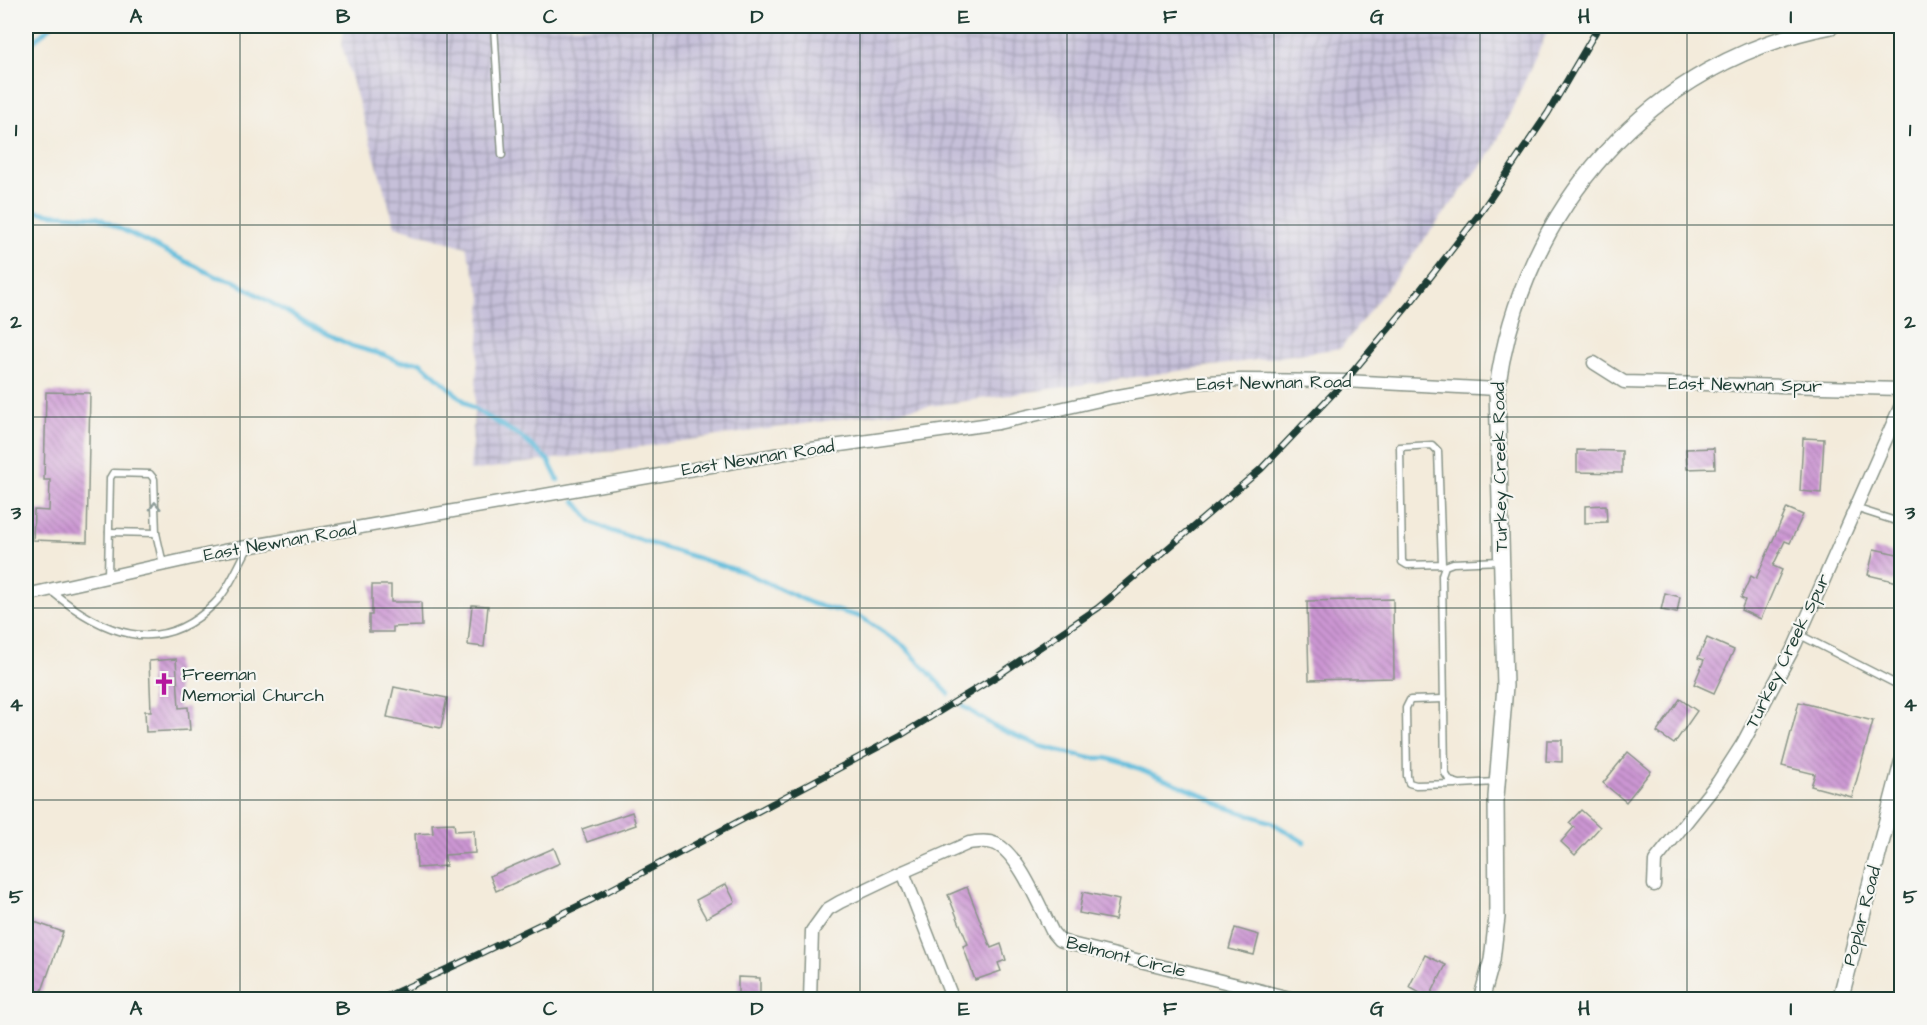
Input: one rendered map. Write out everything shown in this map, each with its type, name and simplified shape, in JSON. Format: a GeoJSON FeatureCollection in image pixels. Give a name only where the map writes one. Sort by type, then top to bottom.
{"type":"FeatureCollection","features":[{"type":"Feature","properties":{"kind":"street","name":"Turkey Creek Road"},"geometry":{"type":"LineString","coordinates":[[1481,999],[1492,960],[1497,917],[1497,782],[1505,686],[1497,389],[1505,343],[1532,267],[1561,211],[1597,160],[1650,110],[1688,82],[1753,48],[1832,26]]}},
{"type":"Feature","properties":{"kind":"street","name":"East Newnan Spur"},"geometry":{"type":"LineString","coordinates":[[1594,363],[1624,382],[1902,388]]}},
{"type":"Feature","properties":{"kind":"street","name":"East Newnan Road"},"geometry":{"type":"LineString","coordinates":[[26,595],[248,547],[797,451],[998,423],[1113,397],[1192,383],[1240,380],[1345,381],[1497,389]]}},
{"type":"Feature","properties":{"kind":"street","name":"Turkey Creek Spur"},"geometry":{"type":"LineString","coordinates":[[1654,885],[1655,861],[1718,782],[1743,743],[1800,635],[1902,403]]}},
{"type":"Feature","properties":{"kind":"street","name":"Poplar Road"},"geometry":{"type":"LineString","coordinates":[[1840,999],[1902,763]]}},
{"type":"Feature","properties":{"kind":"street","name":"Belmont Circle"},"geometry":{"type":"LineString","coordinates":[[810,999],[812,931],[828,909],[903,872],[969,843],[980,841],[996,844],[1017,861],[1053,933],[1059,940],[1105,954],[1298,999]]}},
{"type":"Feature","properties":{"kind":"street"},"geometry":{"type":"LineString","coordinates":[[903,872],[953,999]]}},
{"type":"Feature","properties":{"kind":"lane"},"geometry":{"type":"LineString","coordinates":[[494,26],[502,155]]}},
{"type":"Feature","properties":{"kind":"lane"},"geometry":{"type":"LineString","coordinates":[[1460,784],[1450,781],[1445,773],[1443,565],[1438,452],[1432,445],[1400,447],[1402,562],[1407,566],[1443,565],[1501,561]]}},
{"type":"Feature","properties":{"kind":"lane"},"geometry":{"type":"LineString","coordinates":[[108,576],[110,478],[113,473],[150,474],[154,479],[156,533],[163,564]]}},
{"type":"Feature","properties":{"kind":"lane"},"geometry":{"type":"LineString","coordinates":[[1855,508],[1902,524]]}},
{"type":"Feature","properties":{"kind":"lane"},"geometry":{"type":"LineString","coordinates":[[109,531],[156,533]]}},
{"type":"Feature","properties":{"kind":"lane"},"geometry":{"type":"LineString","coordinates":[[50,589],[66,603],[105,627],[131,634],[163,634],[184,627],[215,603],[248,547]]}},
{"type":"Feature","properties":{"kind":"lane"},"geometry":{"type":"LineString","coordinates":[[1800,635],[1902,687]]}},
{"type":"Feature","properties":{"kind":"lane"},"geometry":{"type":"LineString","coordinates":[[1444,699],[1410,700],[1406,708],[1409,783],[1416,785],[1497,782]]}},
{"type":"Feature","properties":{"kind":"shaded area"},"geometry":{"type":"Polygon","coordinates":[[[344,26],[1550,26],[1493,150],[1341,348],[470,471],[482,298],[466,247],[395,226],[342,46],[344,26]]]}},
{"type":"Feature","properties":{"kind":"building"},"geometry":{"type":"Polygon","coordinates":[[[46,392],[90,393],[87,542],[33,540],[34,510],[49,511],[50,480],[44,480],[46,392]]]}},
{"type":"Feature","properties":{"kind":"building"},"geometry":{"type":"Polygon","coordinates":[[[1803,438],[1824,439],[1821,493],[1800,491],[1803,438]]]}},
{"type":"Feature","properties":{"kind":"building"},"geometry":{"type":"Polygon","coordinates":[[[1714,448],[1715,468],[1687,469],[1686,449],[1714,448]]]}},
{"type":"Feature","properties":{"kind":"building"},"geometry":{"type":"Polygon","coordinates":[[[1577,450],[1622,451],[1622,473],[1577,472],[1577,450]]]}},
{"type":"Feature","properties":{"kind":"building"},"geometry":{"type":"Polygon","coordinates":[[[1606,505],[1607,522],[1585,523],[1585,506],[1606,505]]]}},
{"type":"Feature","properties":{"kind":"building"},"geometry":{"type":"Polygon","coordinates":[[[1787,508],[1803,515],[1790,543],[1785,541],[1773,566],[1782,570],[1761,619],[1741,610],[1745,600],[1741,598],[1751,576],[1756,579],[1787,508]]]}},
{"type":"Feature","properties":{"kind":"building"},"geometry":{"type":"Polygon","coordinates":[[[1874,549],[1902,555],[1902,583],[1868,575],[1874,549]]]}},
{"type":"Feature","properties":{"kind":"building"},"geometry":{"type":"Polygon","coordinates":[[[372,585],[391,585],[391,602],[421,602],[422,626],[393,627],[393,632],[369,632],[369,615],[372,615],[372,585]]]}},
{"type":"Feature","properties":{"kind":"building"},"geometry":{"type":"Polygon","coordinates":[[[1665,593],[1680,597],[1677,613],[1661,610],[1665,593]]]}},
{"type":"Feature","properties":{"kind":"building"},"geometry":{"type":"Polygon","coordinates":[[[1393,599],[1394,678],[1309,680],[1307,601],[1393,599]]]}},
{"type":"Feature","properties":{"kind":"building"},"geometry":{"type":"Polygon","coordinates":[[[472,605],[488,606],[484,647],[468,645],[472,605]]]}},
{"type":"Feature","properties":{"kind":"building"},"geometry":{"type":"Polygon","coordinates":[[[1707,638],[1734,650],[1714,693],[1694,684],[1704,660],[1698,658],[1707,638]]]}},
{"type":"Feature","properties":{"kind":"building","name":"Freeman Memorial Church"},"geometry":{"type":"Polygon","coordinates":[[[176,659],[179,708],[188,707],[190,730],[146,732],[145,711],[151,711],[149,661],[176,659]]]}},
{"type":"Feature","properties":{"kind":"building"},"geometry":{"type":"Polygon","coordinates":[[[394,687],[447,698],[441,728],[387,717],[394,687]]]}},
{"type":"Feature","properties":{"kind":"building"},"geometry":{"type":"Polygon","coordinates":[[[1680,699],[1697,711],[1674,744],[1657,732],[1680,699]]]}},
{"type":"Feature","properties":{"kind":"building"},"geometry":{"type":"Polygon","coordinates":[[[1799,702],[1873,721],[1852,797],[1811,786],[1815,774],[1782,766],[1799,702]]]}},
{"type":"Feature","properties":{"kind":"building"},"geometry":{"type":"Polygon","coordinates":[[[1547,740],[1562,740],[1562,762],[1546,761],[1547,740]]]}},
{"type":"Feature","properties":{"kind":"building"},"geometry":{"type":"Polygon","coordinates":[[[1628,752],[1651,771],[1626,802],[1603,783],[1628,752]]]}},
{"type":"Feature","properties":{"kind":"building"},"geometry":{"type":"Polygon","coordinates":[[[1581,810],[1600,827],[1575,855],[1561,842],[1574,827],[1569,823],[1581,810]]]}},
{"type":"Feature","properties":{"kind":"building"},"geometry":{"type":"Polygon","coordinates":[[[632,812],[636,825],[587,842],[582,829],[632,812]]]}},
{"type":"Feature","properties":{"kind":"building"},"geometry":{"type":"Polygon","coordinates":[[[454,823],[455,831],[474,830],[475,853],[445,855],[446,866],[417,868],[415,834],[433,833],[432,824],[454,823]]]}},
{"type":"Feature","properties":{"kind":"building"},"geometry":{"type":"Polygon","coordinates":[[[554,848],[560,863],[496,891],[490,876],[554,848]]]}},
{"type":"Feature","properties":{"kind":"building"},"geometry":{"type":"Polygon","coordinates":[[[726,884],[735,902],[706,918],[696,900],[726,884]]]}},
{"type":"Feature","properties":{"kind":"building"},"geometry":{"type":"Polygon","coordinates":[[[967,887],[991,948],[1001,944],[1006,960],[998,963],[1001,971],[975,980],[963,946],[968,944],[948,895],[967,887]]]}},
{"type":"Feature","properties":{"kind":"building"},"geometry":{"type":"Polygon","coordinates":[[[1083,892],[1119,900],[1115,920],[1079,913],[1083,892]]]}},
{"type":"Feature","properties":{"kind":"building"},"geometry":{"type":"Polygon","coordinates":[[[26,919],[63,932],[39,999],[26,995],[26,919]]]}},
{"type":"Feature","properties":{"kind":"building"},"geometry":{"type":"Polygon","coordinates":[[[1235,928],[1259,935],[1254,955],[1229,949],[1235,928]]]}},
{"type":"Feature","properties":{"kind":"building"},"geometry":{"type":"Polygon","coordinates":[[[1425,955],[1446,965],[1429,998],[1409,987],[1425,955]]]}},
{"type":"Feature","properties":{"kind":"building"},"geometry":{"type":"Polygon","coordinates":[[[738,977],[760,978],[760,999],[738,999],[738,977]]]}},
{"type":"Feature","properties":{"kind":"waterway"},"geometry":{"type":"LineString","coordinates":[[26,48],[51,26]]}},
{"type":"Feature","properties":{"kind":"waterway"},"geometry":{"type":"LineString","coordinates":[[26,210],[97,217],[215,276],[234,281],[309,325],[352,346],[399,362],[420,362],[471,407],[520,436],[548,460],[558,480]]}},
{"type":"Feature","properties":{"kind":"waterway"},"geometry":{"type":"LineString","coordinates":[[575,501],[592,522],[611,531],[746,573],[813,604],[861,617],[904,646],[949,694]]}},
{"type":"Feature","properties":{"kind":"waterway"},"geometry":{"type":"LineString","coordinates":[[963,706],[997,728],[1040,746],[1089,758],[1106,758],[1130,765],[1199,793],[1222,806],[1271,822],[1304,842]]}},
{"type":"Feature","properties":{"kind":"railway"},"geometry":{"type":"LineString","coordinates":[[379,1000],[593,899],[901,735],[997,676],[1098,608],[1261,469],[1345,381],[1411,302],[1481,212],[1548,113],[1599,26]]}},
{"type":"Feature","properties":{"kind":"place","name":"Freeman Memorial Church"},"geometry":{"type":"Point","coordinates":[164,684]}}]}
